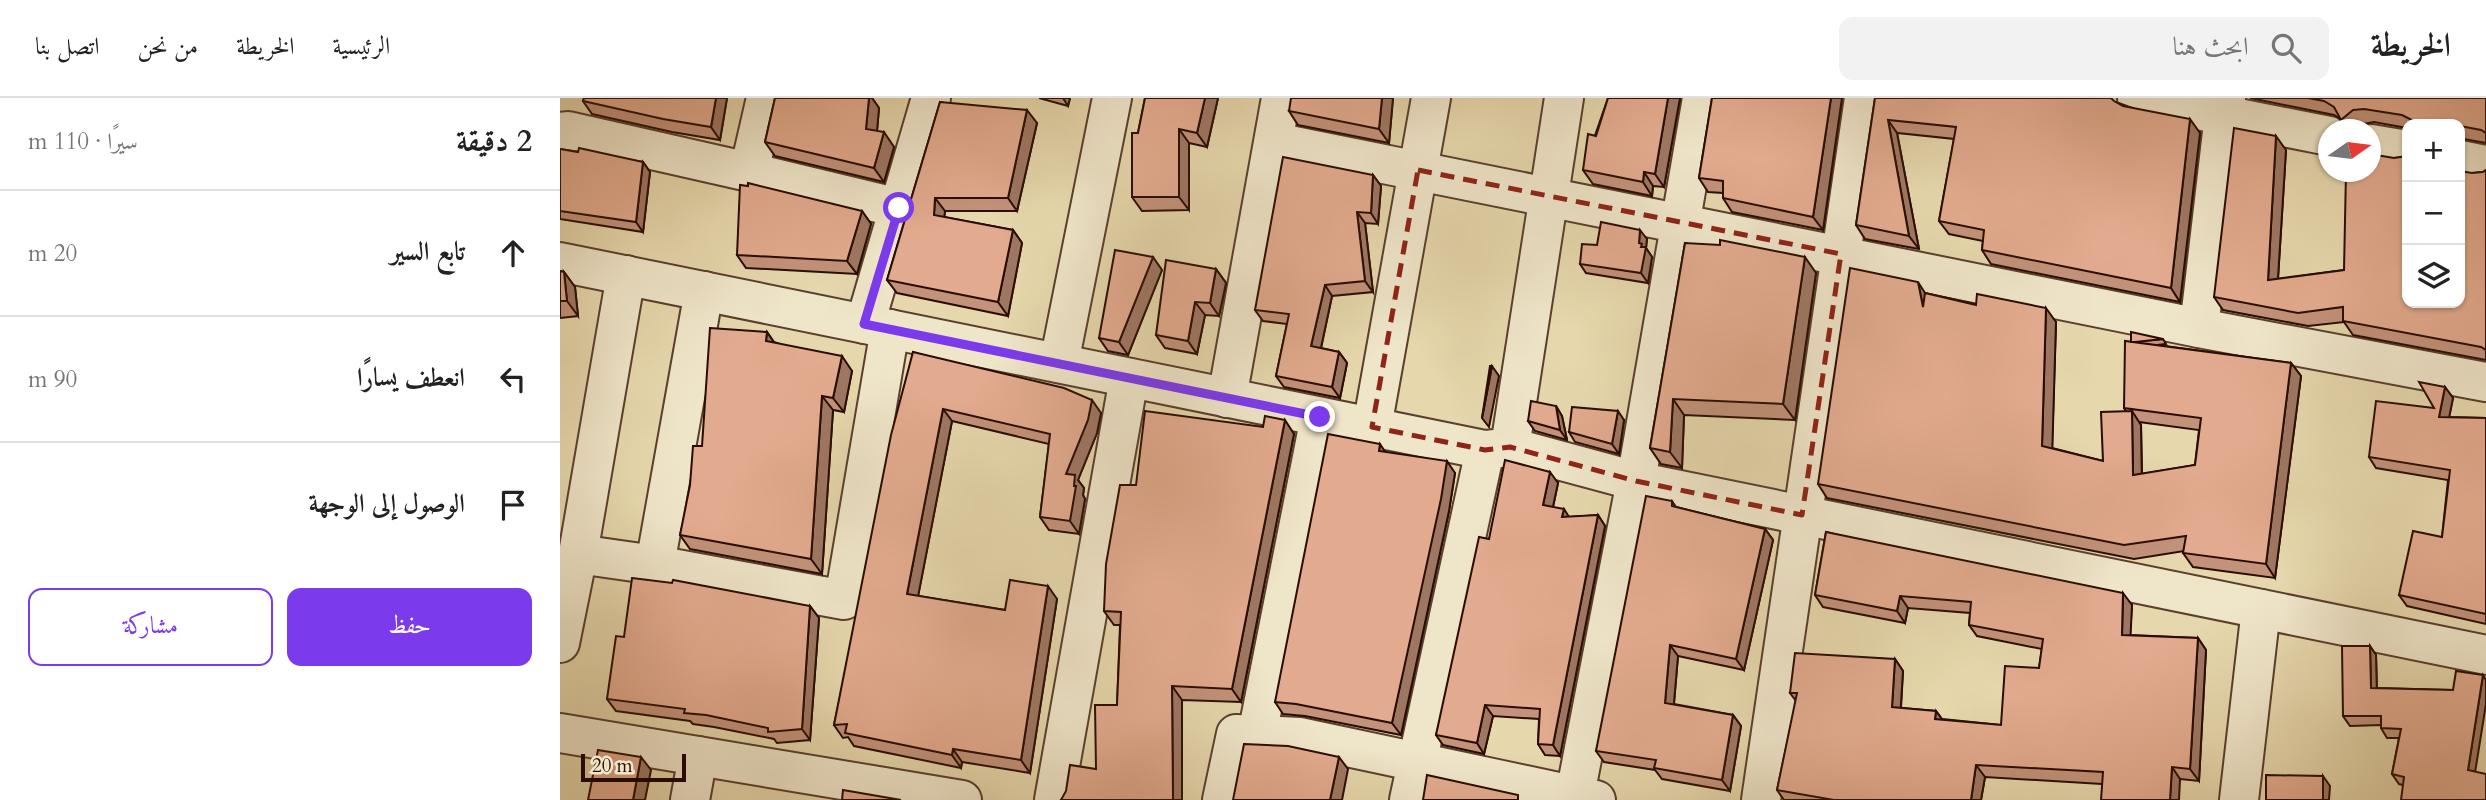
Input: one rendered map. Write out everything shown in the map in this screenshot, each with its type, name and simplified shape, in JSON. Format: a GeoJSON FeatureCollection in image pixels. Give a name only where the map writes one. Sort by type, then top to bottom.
{"type":"FeatureCollection","features":[{"type":"Feature","properties":{"kind":"street"},"geometry":{"type":"LineString","coordinates":[[749,172],[766,98]]}},
{"type":"Feature","properties":{"kind":"street"},"geometry":{"type":"LineString","coordinates":[[578,554],[655,565],[844,600],[877,326],[899,208],[932,98]]}},
{"type":"Feature","properties":{"kind":"street"},"geometry":{"type":"LineString","coordinates":[[1059,363],[1112,98]]}},
{"type":"Feature","properties":{"kind":"street"},"geometry":{"type":"LineString","coordinates":[[1227,398],[1282,98]]}},
{"type":"Feature","properties":{"kind":"street"},"geometry":{"type":"LineString","coordinates":[[1372,427],[1432,98]]}},
{"type":"Feature","properties":{"kind":"street"},"geometry":{"type":"LineString","coordinates":[[1409,800],[1498,449],[1550,198],[1564,98]]}},
{"type":"Feature","properties":{"kind":"street"},"geometry":{"type":"LineString","coordinates":[[1222,800],[1236,734],[1300,737],[1581,798],[1702,98]]}},
{"type":"Feature","properties":{"kind":"street"},"geometry":{"type":"LineString","coordinates":[[1761,800],[1864,98]]}},
{"type":"Feature","properties":{"kind":"street"},"geometry":{"type":"LineString","coordinates":[[2137,98],[2225,107],[2318,133]]}},
{"type":"Feature","properties":{"kind":"street"},"geometry":{"type":"LineString","coordinates":[[2199,328],[2225,107]]}},
{"type":"Feature","properties":{"kind":"street"},"geometry":{"type":"LineString","coordinates":[[560,132],[568,131],[899,208]]}},
{"type":"Feature","properties":{"kind":"street"},"geometry":{"type":"LineString","coordinates":[[1274,142],[2199,328],[2486,382]]}},
{"type":"Feature","properties":{"kind":"street"},"geometry":{"type":"LineString","coordinates":[[2381,146],[2402,149]]}},
{"type":"Feature","properties":{"kind":"street"},"geometry":{"type":"LineString","coordinates":[[2465,161],[2486,165]]}},
{"type":"Feature","properties":{"kind":"street"},"geometry":{"type":"LineString","coordinates":[[560,262],[1320,417],[1498,449],[1636,481],[2486,655]]}},
{"type":"Feature","properties":{"kind":"street"},"geometry":{"type":"LineString","coordinates":[[560,643],[626,275]]}},
{"type":"Feature","properties":{"kind":"street"},"geometry":{"type":"LineString","coordinates":[[655,565],[704,290]]}},
{"type":"Feature","properties":{"kind":"street"},"geometry":{"type":"LineString","coordinates":[[1054,800],[1129,378]]}},
{"type":"Feature","properties":{"kind":"street"},"geometry":{"type":"LineString","coordinates":[[1257,735],[1320,417]]}},
{"type":"Feature","properties":{"kind":"street"},"geometry":{"type":"LineString","coordinates":[[2239,800],[2261,609]]}},
{"type":"Feature","properties":{"kind":"street"},"geometry":{"type":"LineString","coordinates":[[560,733],[698,756],[854,791],[962,800]]}},
{"type":"Feature","properties":{"kind":"street"},"geometry":{"type":"LineString","coordinates":[[690,800],[698,756]]}},
{"type":"Feature","properties":{"kind":"highlighted area"},"geometry":{"type":"Polygon","coordinates":[[[1418,170],[1841,254],[1802,515],[1636,481],[1510,447],[1485,450],[1372,427],[1418,170]]]}},
{"type":"Feature","properties":{"kind":"building"},"geometry":{"type":"Polygon","coordinates":[[[584,98],[716,98],[711,127],[583,101],[584,98]]]}},
{"type":"Feature","properties":{"kind":"building"},"geometry":{"type":"Polygon","coordinates":[[[775,98],[869,98],[866,129],[884,132],[874,168],[765,142],[775,98]]]}},
{"type":"Feature","properties":{"kind":"building"},"geometry":{"type":"Polygon","coordinates":[[[1145,98],[1205,98],[1197,133],[1179,129],[1179,197],[1132,197],[1132,133],[1138,133],[1145,98]]]}},
{"type":"Feature","properties":{"kind":"building"},"geometry":{"type":"Polygon","coordinates":[[[1291,98],[1382,98],[1379,129],[1289,111],[1291,98]]]}},
{"type":"Feature","properties":{"kind":"building"},"geometry":{"type":"Polygon","coordinates":[[[1608,98],[1668,98],[1655,174],[1644,172],[1643,182],[1583,170],[1588,134],[1596,136],[1608,98]]]}},
{"type":"Feature","properties":{"kind":"building"},"geometry":{"type":"Polygon","coordinates":[[[1712,98],[1831,98],[1813,217],[1723,198],[1723,181],[1699,178],[1712,98]]]}},
{"type":"Feature","properties":{"kind":"building"},"geometry":{"type":"Polygon","coordinates":[[[1875,98],[2111,98],[2123,106],[2190,119],[2171,288],[1982,250],[1984,230],[1939,221],[1956,127],[1888,120],[1909,236],[1856,225],[1875,98]]]}},
{"type":"Feature","properties":{"kind":"building"},"geometry":{"type":"Polygon","coordinates":[[[2308,98],[2486,98],[2486,133],[2465,127],[2465,119],[2410,119],[2402,115],[2364,109],[2353,110],[2340,119],[2334,107],[2324,101],[2308,98]]]}},
{"type":"Feature","properties":{"kind":"building"},"geometry":{"type":"Polygon","coordinates":[[[940,102],[1027,110],[1008,198],[935,198],[934,215],[1013,230],[998,302],[887,280],[940,102]]]}},
{"type":"Feature","properties":{"kind":"building"},"geometry":{"type":"Polygon","coordinates":[[[2234,128],[2276,136],[2268,280],[2344,270],[2346,182],[2381,182],[2381,156],[2402,157],[2402,308],[2465,308],[2465,172],[2486,170],[2486,350],[2343,321],[2343,307],[2298,313],[2214,297],[2234,128]]]}},
{"type":"Feature","properties":{"kind":"building"},"geometry":{"type":"Polygon","coordinates":[[[579,148],[643,162],[636,222],[560,211],[560,149],[578,152],[579,148]]]}},
{"type":"Feature","properties":{"kind":"building"},"geometry":{"type":"Polygon","coordinates":[[[1283,157],[1373,175],[1371,213],[1357,212],[1365,281],[1325,285],[1311,346],[1339,352],[1332,387],[1276,376],[1289,314],[1255,310],[1283,157]]]}},
{"type":"Feature","properties":{"kind":"building"},"geometry":{"type":"Polygon","coordinates":[[[748,183],[862,211],[847,261],[737,255],[740,185],[748,186],[748,183]]]}},
{"type":"Feature","properties":{"kind":"building"},"geometry":{"type":"Polygon","coordinates":[[[1601,222],[1640,230],[1639,243],[1642,244],[1641,247],[1646,247],[1641,273],[1580,264],[1582,244],[1597,245],[1601,222]]]}},
{"type":"Feature","properties":{"kind":"building"},"geometry":{"type":"Polygon","coordinates":[[[1720,240],[1805,257],[1783,404],[1673,399],[1670,452],[1650,448],[1685,243],[1720,245],[1720,240]]]}},
{"type":"Feature","properties":{"kind":"building"},"geometry":{"type":"Polygon","coordinates":[[[1115,250],[1153,257],[1119,342],[1099,338],[1115,250]]]}},
{"type":"Feature","properties":{"kind":"building"},"geometry":{"type":"Polygon","coordinates":[[[1166,260],[1216,269],[1210,303],[1195,302],[1188,341],[1156,335],[1166,260]]]}},
{"type":"Feature","properties":{"kind":"building"},"geometry":{"type":"Polygon","coordinates":[[[1850,268],[1918,282],[1923,307],[1925,293],[1976,305],[1977,294],[2046,308],[2042,446],[2103,461],[2101,412],[2132,411],[2133,475],[2195,465],[2201,418],[2124,408],[2125,341],[2291,363],[2266,564],[2183,553],[2186,536],[2124,545],[1818,484],[1850,268]]]}},
{"type":"Feature","properties":{"kind":"building"},"geometry":{"type":"Polygon","coordinates":[[[560,271],[564,272],[567,301],[560,301],[560,271]]]}},
{"type":"Feature","properties":{"kind":"building"},"geometry":{"type":"Polygon","coordinates":[[[710,328],[767,332],[766,341],[842,356],[833,398],[822,396],[811,559],[680,535],[690,485],[693,446],[702,446],[710,328]]]}},
{"type":"Feature","properties":{"kind":"building"},"geometry":{"type":"Polygon","coordinates":[[[2131,332],[2163,339],[2131,342],[2131,332]]]}},
{"type":"Feature","properties":{"kind":"building"},"geometry":{"type":"Polygon","coordinates":[[[913,352],[1064,388],[1092,400],[1088,420],[1066,474],[1075,475],[1076,486],[1070,521],[1040,517],[1050,434],[943,409],[907,594],[1005,610],[1010,580],[1048,586],[1021,760],[953,749],[952,755],[845,733],[847,724],[834,725],[891,435],[913,352]]]}},
{"type":"Feature","properties":{"kind":"building"},"geometry":{"type":"Polygon","coordinates":[[[1490,366],[1492,366],[1482,418],[1490,366]]]}},
{"type":"Feature","properties":{"kind":"building"},"geometry":{"type":"Polygon","coordinates":[[[2419,382],[2445,387],[2439,417],[2486,418],[2486,614],[2399,595],[2413,531],[2442,537],[2450,470],[2369,457],[2376,401],[2434,408],[2419,382]]]}},
{"type":"Feature","properties":{"kind":"building"},"geometry":{"type":"Polygon","coordinates":[[[1531,401],[1556,406],[1560,430],[1528,421],[1531,401]]]}},
{"type":"Feature","properties":{"kind":"building"},"geometry":{"type":"Polygon","coordinates":[[[1572,407],[1618,411],[1612,444],[1569,432],[1572,407]]]}},
{"type":"Feature","properties":{"kind":"building"},"geometry":{"type":"Polygon","coordinates":[[[1145,411],[1263,427],[1265,416],[1285,420],[1232,689],[1172,686],[1173,800],[1061,800],[1066,791],[1070,765],[1096,769],[1095,705],[1117,705],[1121,612],[1104,611],[1106,564],[1120,485],[1136,485],[1145,411]]]}},
{"type":"Feature","properties":{"kind":"building"},"geometry":{"type":"Polygon","coordinates":[[[1328,434],[1380,444],[1379,451],[1447,461],[1392,723],[1275,702],[1328,434]]]}},
{"type":"Feature","properties":{"kind":"building"},"geometry":{"type":"Polygon","coordinates":[[[1505,460],[1550,472],[1543,505],[1564,509],[1562,517],[1598,515],[1553,745],[1538,744],[1540,709],[1485,705],[1477,743],[1436,735],[1479,537],[1489,539],[1505,460]]]}},
{"type":"Feature","properties":{"kind":"building"},"geometry":{"type":"Polygon","coordinates":[[[1646,496],[1672,501],[1672,506],[1765,529],[1736,659],[1670,645],[1665,703],[1733,715],[1722,780],[1654,768],[1656,760],[1596,751],[1646,496]]]}},
{"type":"Feature","properties":{"kind":"building"},"geometry":{"type":"Polygon","coordinates":[[[1826,532],[2123,593],[2122,635],[2198,638],[2190,769],[2172,767],[2170,800],[2101,800],[2103,772],[1976,765],[1971,800],[1834,800],[1777,790],[1797,693],[1790,693],[1795,653],[1895,659],[1892,707],[1936,711],[1935,719],[2001,725],[2005,666],[2039,668],[2043,639],[1969,625],[1971,602],[1900,596],[1897,611],[1815,595],[1826,532]]]}},
{"type":"Feature","properties":{"kind":"building"},"geometry":{"type":"Polygon","coordinates":[[[632,578],[672,583],[673,580],[810,606],[802,729],[768,732],[768,728],[684,713],[685,709],[607,699],[616,636],[624,637],[632,578]]]}},
{"type":"Feature","properties":{"kind":"building"},"geometry":{"type":"Polygon","coordinates":[[[2342,646],[2370,646],[2371,688],[2453,690],[2456,671],[2483,675],[2468,770],[2486,774],[2486,800],[2401,800],[2404,777],[2392,774],[2401,729],[2381,728],[2381,716],[2343,716],[2342,646]]]}},
{"type":"Feature","properties":{"kind":"building"},"geometry":{"type":"Polygon","coordinates":[[[1244,744],[1288,746],[1339,757],[1330,800],[1233,800],[1244,744]]]}},
{"type":"Feature","properties":{"kind":"building"},"geometry":{"type":"Polygon","coordinates":[[[598,750],[641,757],[633,800],[588,800],[598,750]]]}},
{"type":"Feature","properties":{"kind":"building"},"geometry":{"type":"Polygon","coordinates":[[[1427,775],[1518,795],[1518,800],[1423,800],[1427,775]]]}},
{"type":"Feature","properties":{"kind":"building"},"geometry":{"type":"Polygon","coordinates":[[[2266,775],[2323,776],[2323,800],[2266,800],[2266,775]]]}},
{"type":"Feature","properties":{"kind":"building"},"geometry":{"type":"Polygon","coordinates":[[[843,790],[901,800],[842,800],[843,790]]]}},
{"type":"Feature","properties":{"kind":"route"},"geometry":{"type":"LineString","coordinates":[[899,208],[864,324],[1320,417]]}}]}
